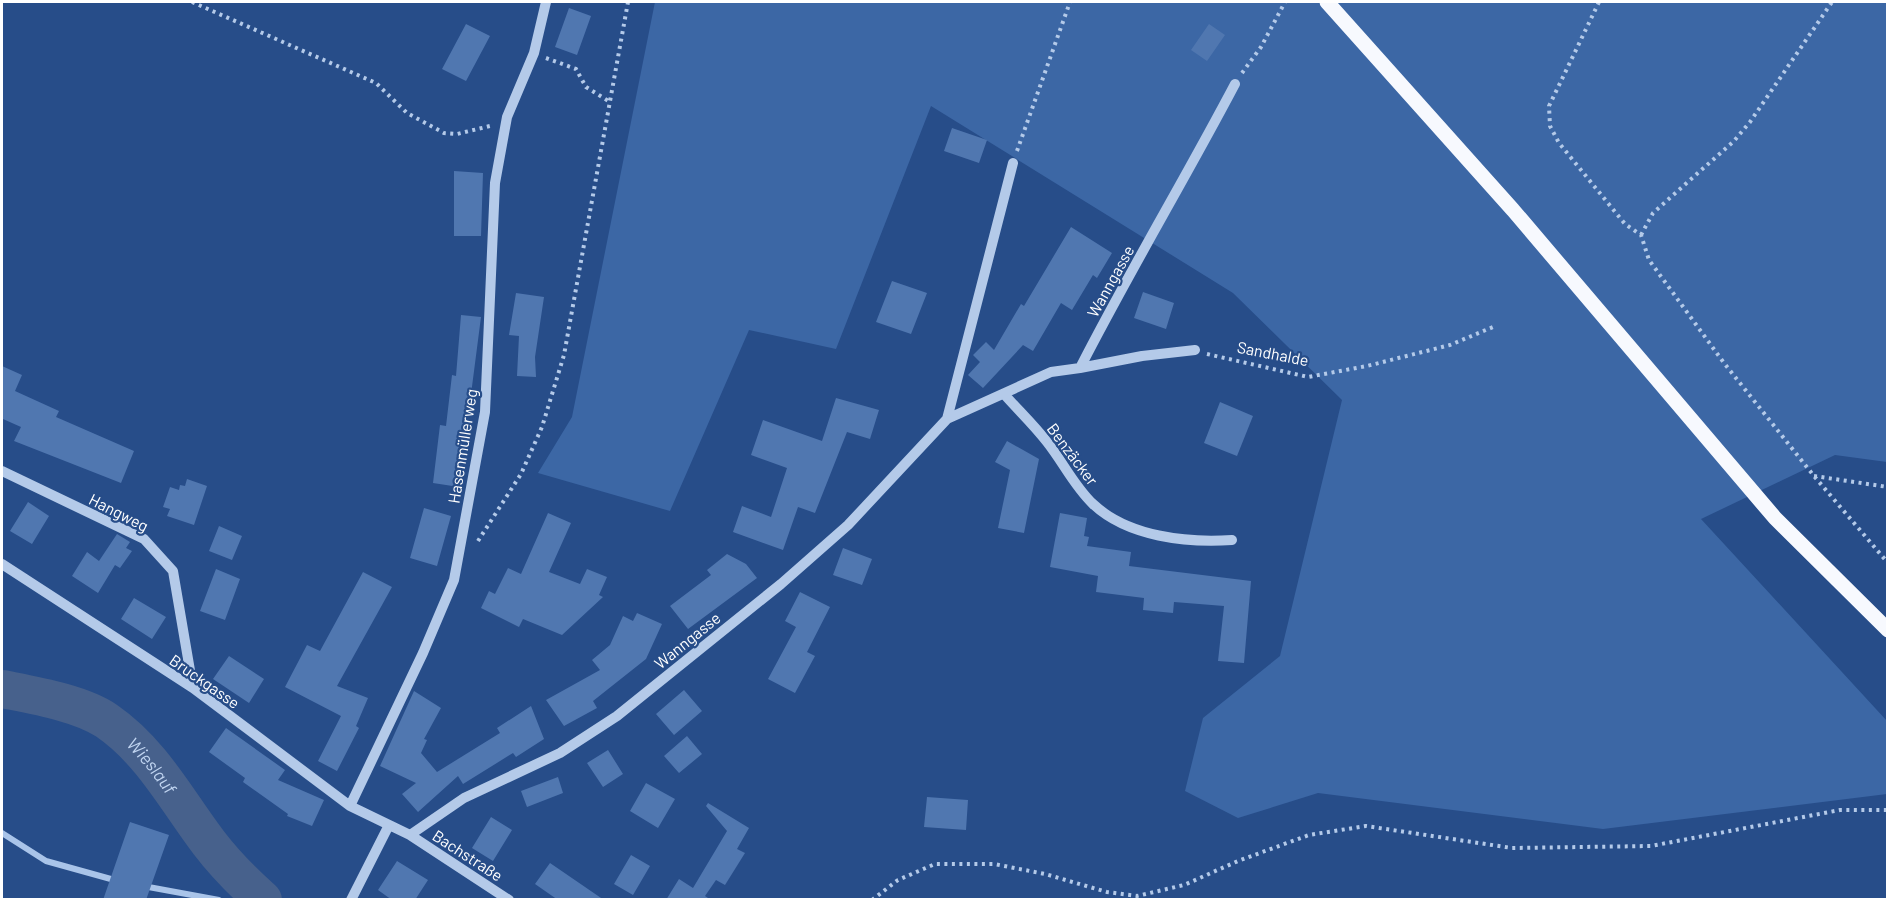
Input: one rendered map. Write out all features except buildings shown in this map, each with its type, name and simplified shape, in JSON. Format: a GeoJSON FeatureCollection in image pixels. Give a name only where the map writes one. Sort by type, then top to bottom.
{"type":"FeatureCollection","features":[{"type":"Feature","properties":{"kind":"main road"},"geometry":{"type":"LineString","coordinates":[[1327,2],[1513,210],[1775,518],[1887,630]]}},
{"type":"Feature","properties":{"kind":"street","name":"Hasenmüllerweg"},"geometry":{"type":"LineString","coordinates":[[350,806],[423,653],[454,580],[485,412],[495,183],[507,117],[534,53],[546,2]]}},
{"type":"Feature","properties":{"kind":"street","name":"Wanngasse"},"geometry":{"type":"LineString","coordinates":[[410,835],[464,798],[560,753],[617,716],[781,584],[848,525],[947,419],[1051,372],[1080,368],[1235,84]]}},
{"type":"Feature","properties":{"kind":"street","name":"Wanngasse"},"geometry":{"type":"LineString","coordinates":[[947,419],[1013,163]]}},
{"type":"Feature","properties":{"kind":"street"},"geometry":{"type":"LineString","coordinates":[[1080,368],[1142,356],[1195,350]]}},
{"type":"Feature","properties":{"kind":"street","name":"Benzäcker"},"geometry":{"type":"LineString","coordinates":[[1004,394],[1047,443],[1066,473],[1094,506],[1129,526],[1161,536],[1200,542],[1232,540]]}},
{"type":"Feature","properties":{"kind":"street","name":"Hangweg"},"geometry":{"type":"LineString","coordinates":[[2,471],[144,539],[173,571],[193,688]]}},
{"type":"Feature","properties":{"kind":"street","name":"Bruckgasse"},"geometry":{"type":"LineString","coordinates":[[2,564],[193,688],[350,806],[410,835]]}},
{"type":"Feature","properties":{"kind":"street"},"geometry":{"type":"LineString","coordinates":[[351,900],[389,825]]}},
{"type":"Feature","properties":{"kind":"street","name":"Bachstraße"},"geometry":{"type":"LineString","coordinates":[[410,835],[509,900]]}},
{"type":"Feature","properties":{"kind":"path"},"geometry":{"type":"LineString","coordinates":[[192,2],[376,83],[407,113],[444,133],[457,134],[484,129],[507,117]]}},
{"type":"Feature","properties":{"kind":"path"},"geometry":{"type":"LineString","coordinates":[[472,551],[521,474],[545,417],[564,355],[628,2]]}},
{"type":"Feature","properties":{"kind":"path"},"geometry":{"type":"LineString","coordinates":[[1013,163],[1070,2]]}},
{"type":"Feature","properties":{"kind":"path"},"geometry":{"type":"LineString","coordinates":[[1235,84],[1261,47],[1285,2]]}},
{"type":"Feature","properties":{"kind":"path"},"geometry":{"type":"LineString","coordinates":[[1599,2],[1549,106],[1550,126],[1560,143],[1617,215],[1641,235],[1649,260],[1724,363],[1887,563]]}},
{"type":"Feature","properties":{"kind":"path"},"geometry":{"type":"LineString","coordinates":[[1641,235],[1653,213],[1734,141],[1750,122],[1832,2]]}},
{"type":"Feature","properties":{"kind":"path"},"geometry":{"type":"LineString","coordinates":[[534,53],[576,69],[586,87],[610,102]]}},
{"type":"Feature","properties":{"kind":"path","name":"Sandhalde"},"geometry":{"type":"LineString","coordinates":[[1195,350],[1248,365],[1308,377],[1366,366],[1450,345],[1493,327]]}},
{"type":"Feature","properties":{"kind":"path"},"geometry":{"type":"LineString","coordinates":[[1814,476],[1887,487]]}},
{"type":"Feature","properties":{"kind":"path"},"geometry":{"type":"LineString","coordinates":[[872,900],[898,880],[935,864],[994,864],[1045,874],[1107,892],[1137,896],[1184,885],[1238,861],[1309,836],[1366,826],[1512,848],[1651,846],[1840,810],[1887,810]]}},
{"type":"Feature","properties":{"kind":"shaded area"},"geometry":{"type":"Polygon","coordinates":[[[655,2],[1887,2],[1887,462],[1835,455],[1701,519],[1887,721],[1887,794],[1603,829],[1318,793],[1238,818],[1185,791],[1203,718],[1280,656],[1342,400],[1233,293],[931,106],[836,349],[749,330],[670,511],[538,473],[572,417],[655,2]]]}},
{"type":"Feature","properties":{"kind":"waterway","name":"Wieslauf"},"geometry":{"type":"LineString","coordinates":[[2,689],[56,700],[84,709],[107,721],[123,733],[151,762],[209,843],[263,900]]}},
{"type":"Feature","properties":{"kind":"waterway"},"geometry":{"type":"LineString","coordinates":[[2,833],[46,861],[118,881]]}},
{"type":"Feature","properties":{"kind":"waterway"},"geometry":{"type":"LineString","coordinates":[[143,886],[219,900]]}}]}
